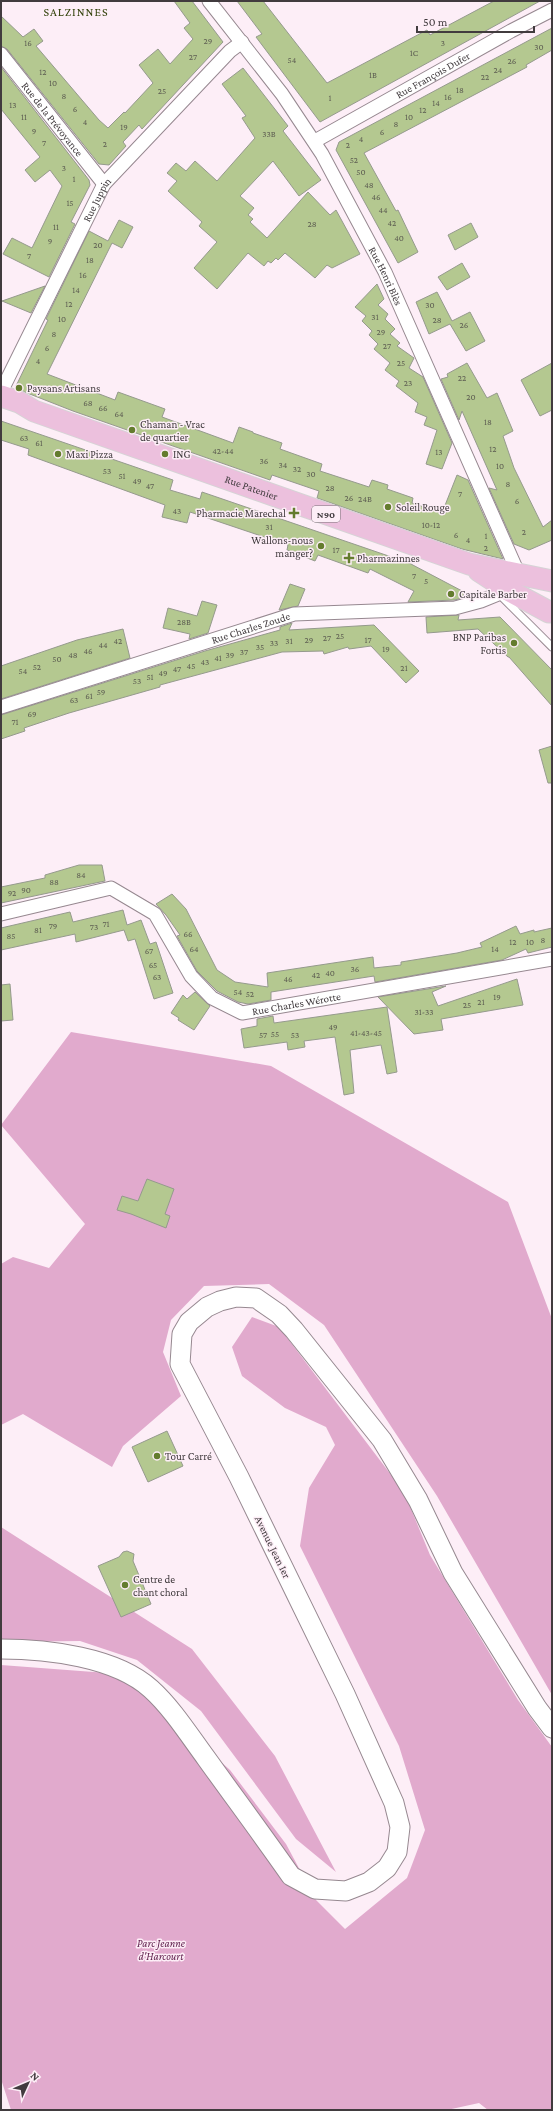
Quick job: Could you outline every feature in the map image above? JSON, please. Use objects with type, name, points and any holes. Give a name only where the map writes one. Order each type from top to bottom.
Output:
[{"type":"main road","name":"Rue Patenier","points":[[1,396],[19,402],[34,411],[469,564],[551,608]]},
{"type":"main road","name":"Rue Patenier","points":[[1,404],[16,409],[34,411]]},
{"type":"main road","name":"Rue Patenier","points":[[508,586],[552,581]]},
{"type":"main road","name":"Avenue Jean Ier","points":[[1,1649],[66,1653],[88,1658],[120,1670],[151,1688],[184,1727],[291,1876],[315,1889],[346,1891],[369,1882],[387,1868],[397,1852],[400,1827],[394,1803],[345,1694],[239,1478],[180,1364],[182,1334],[189,1322],[207,1307],[220,1301],[236,1297],[256,1298],[279,1314],[294,1330],[382,1440],[418,1500],[453,1573],[537,1708],[552,1728]]},
{"type":"street","name":"Rue Henri Blès","points":[[209,1],[242,42],[315,141],[385,272],[508,586]]},
{"type":"street","name":"Rue François Dufer","points":[[315,141],[511,31],[552,10]]},
{"type":"street","name":"Rue Juppin","points":[[1,392],[104,184],[230,51],[242,42]]},
{"type":"street","name":"Rue de la Prévoyance","points":[[1,54],[104,184]]},
{"type":"street","name":"Rue Charles Zoude","points":[[1,707],[294,614],[455,608],[508,586]]},
{"type":"street","name":"Rue Charles Wérotte","points":[[1,914],[111,888],[155,914],[191,976],[212,998],[242,1013],[552,959]]},
{"type":"lane","points":[[508,586],[552,647]]},
{"type":"green space","points":[[71,1032],[271,1066],[508,1202],[552,1319],[552,1695],[437,1496],[324,1325],[269,1284],[204,1286],[171,1320],[163,1352],[181,1396],[123,1446],[112,1467],[23,1414],[1,1425],[1,1264],[13,1257],[49,1268],[85,1224],[1,1125]]},
{"type":"green space","name":"Parc Jeanne d'Harcourt","points":[[252,1317],[279,1327],[404,1492],[430,1555],[518,1700],[552,1747],[552,2110],[488,2110],[479,2103],[447,2110],[11,2110],[1,2079],[1,1665],[107,1673],[142,1691],[230,1770],[286,1844],[316,1900],[345,1929],[407,1878],[425,1830],[399,1746],[300,1546],[309,1488],[335,1445],[326,1427],[285,1408],[242,1376],[232,1347]]},
{"type":"green space","points":[[1,1527],[192,1649],[275,1756],[336,1872],[296,1839],[201,1711],[137,1660],[80,1641],[1,1642]]},
{"type":"building","points":[[174,1],[192,1],[223,42],[142,129],[139,125],[123,142],[126,146],[109,165],[99,164],[7,49],[1,46],[1,16],[23,37],[34,29],[43,41],[36,46],[99,120],[108,128],[124,112],[125,113],[153,83],[139,65],[158,49],[170,64],[193,39],[184,28],[190,23]]},
{"type":"building","points":[[237,1],[263,1],[327,83],[427,30],[430,35],[494,1],[540,1],[320,122],[256,37],[262,34]]},
{"type":"building","points":[[552,28],[552,50],[526,65],[527,67],[364,153],[396,211],[398,210],[418,252],[398,263],[336,150],[339,142]]},
{"type":"building","points":[[1,67],[89,180],[90,185],[71,222],[75,224],[49,277],[3,254],[12,238],[32,248],[62,186],[50,170],[35,182],[25,170],[40,157],[1,109]]},
{"type":"building","points":[[243,68],[288,126],[283,131],[321,180],[299,196],[273,161],[240,196],[254,208],[248,215],[253,219],[250,222],[267,238],[308,192],[330,215],[336,210],[360,254],[332,268],[327,265],[315,278],[285,253],[278,260],[276,258],[271,263],[268,261],[264,266],[248,253],[217,289],[194,268],[217,242],[199,226],[202,222],[168,191],[177,181],[167,173],[176,163],[186,171],[195,161],[217,181],[255,138],[242,118],[246,116],[222,84]]},
{"type":"building","points":[[119,220],[133,227],[122,248],[112,243],[47,374],[115,400],[118,392],[165,409],[162,417],[233,443],[239,427],[282,443],[280,449],[322,464],[320,471],[369,487],[372,480],[388,485],[387,489],[413,498],[412,503],[442,513],[457,475],[468,480],[503,559],[462,549],[317,498],[319,491],[272,475],[270,480],[73,411],[17,389],[16,386],[48,320],[46,319],[89,231],[108,241]]},
{"type":"building","points":[[471,223],[478,237],[455,250],[448,235]]},
{"type":"building","points":[[462,263],[470,277],[447,290],[438,277]]},
{"type":"building","points":[[377,284],[384,299],[378,305],[388,314],[385,319],[395,329],[390,334],[400,343],[397,346],[414,358],[409,368],[423,377],[452,443],[442,469],[426,464],[437,430],[424,425],[427,417],[415,412],[418,403],[396,386],[399,381],[385,370],[390,363],[374,349],[378,344],[369,335],[372,331],[362,321],[366,316],[355,307]]},
{"type":"building","points":[[45,286],[31,313],[2,301]]},
{"type":"building","points":[[437,292],[452,321],[470,312],[485,341],[466,351],[450,324],[429,334],[416,302]]},
{"type":"building","points":[[467,363],[487,398],[497,393],[513,431],[503,436],[514,468],[543,527],[552,520],[552,540],[529,550],[514,544],[489,488],[497,490],[462,411],[459,420],[441,379],[448,377],[447,374]]},
{"type":"building","points":[[552,363],[552,410],[540,416],[521,380]]},
{"type":"building","points":[[1,421],[173,480],[170,490],[200,499],[202,492],[409,563],[464,592],[463,598],[454,600],[408,602],[414,591],[370,569],[368,573],[318,555],[315,561],[287,550],[288,545],[190,512],[187,523],[162,517],[165,505],[28,455],[29,449],[1,440]]},
{"type":"building","points":[[290,584],[305,589],[298,606],[279,610]]},
{"type":"building","points":[[202,601],[217,605],[208,633],[189,639],[190,634],[163,628],[168,608],[197,616]]},
{"type":"building","points":[[459,615],[458,620],[500,617],[552,670],[552,706],[509,657],[478,629],[427,633],[426,617]]},
{"type":"building","points":[[292,623],[289,630],[374,625],[419,671],[406,683],[371,646],[349,649],[348,647],[324,654],[323,651],[282,652],[160,685],[160,687],[69,713],[24,728],[25,731],[1,739],[1,715],[205,651],[280,630],[280,627]]},
{"type":"building","points":[[123,629],[130,658],[1,699],[1,666],[77,640]]},
{"type":"building","points":[[552,746],[552,783],[548,783],[539,750]]},
{"type":"building","points":[[79,865],[102,865],[105,881],[1,903],[1,887],[45,878],[45,875]]},
{"type":"building","points":[[172,894],[186,909],[217,970],[235,982],[268,987],[267,973],[373,957],[374,968],[401,965],[401,962],[457,953],[482,947],[480,943],[516,926],[520,934],[534,930],[534,932],[552,928],[552,947],[528,953],[526,949],[502,960],[375,982],[374,976],[271,992],[271,1000],[248,1004],[238,1002],[217,991],[197,971],[177,936],[180,935],[156,904]]},
{"type":"building","points":[[123,910],[127,925],[141,920],[150,944],[156,942],[173,993],[154,999],[135,939],[128,941],[124,930],[76,942],[75,934],[1,950],[1,928],[70,912],[73,922]]},
{"type":"building","points":[[517,979],[523,1005],[441,1019],[443,1030],[414,1034],[378,997],[446,986],[432,992],[438,1006]]},
{"type":"building","points":[[10,984],[13,1020],[1,1021],[1,985]]},
{"type":"building","points":[[195,992],[210,1006],[194,1030],[178,1020],[179,1018],[171,1013],[183,995],[187,999]]},
{"type":"building","points":[[387,1007],[397,1072],[387,1074],[381,1045],[350,1050],[354,1093],[344,1095],[335,1037],[304,1041],[305,1047],[288,1050],[287,1042],[244,1048],[241,1029],[257,1026],[257,1019],[273,1016],[274,1023]]},
{"type":"building","points":[[147,1179],[174,1189],[165,1214],[170,1216],[166,1228],[117,1210],[122,1196],[138,1201]]},
{"type":"building","name":"Tour Carré","points":[[167,1431],[183,1466],[148,1482],[132,1447]]},
{"type":"building","name":"Centre de chant choral","points":[[127,1551],[134,1554],[133,1561],[151,1604],[121,1617],[98,1566],[119,1557],[123,1552]]},
{"type":"place","name":"Paysans Artisans","points":[[19,388]]},
{"type":"place","name":"Chaman - Vrac de quartier","points":[[132,430]]},
{"type":"place","name":"Maxi Pizza","points":[[58,454]]},
{"type":"place","name":"ING","points":[[165,454]]},
{"type":"place","name":"Soleil Rouge","points":[[388,507]]},
{"type":"place","name":"Pharmacie Marechal","points":[[294,513]]},
{"type":"place","name":"Wallons-nous manger?","points":[[321,546]]},
{"type":"place","name":"Pharmazinnes","points":[[349,558]]},
{"type":"place","name":"Capitale Barber","points":[[451,594]]},
{"type":"place","name":"BNP Paribas Fortis","points":[[514,643]]},
{"type":"place","name":"Tour Carré","points":[[157,1456]]},
{"type":"place","name":"Centre de chant choral","points":[[125,1585]]},
{"type":"district","name":"SALZINNES","points":[[76,12]]}]
